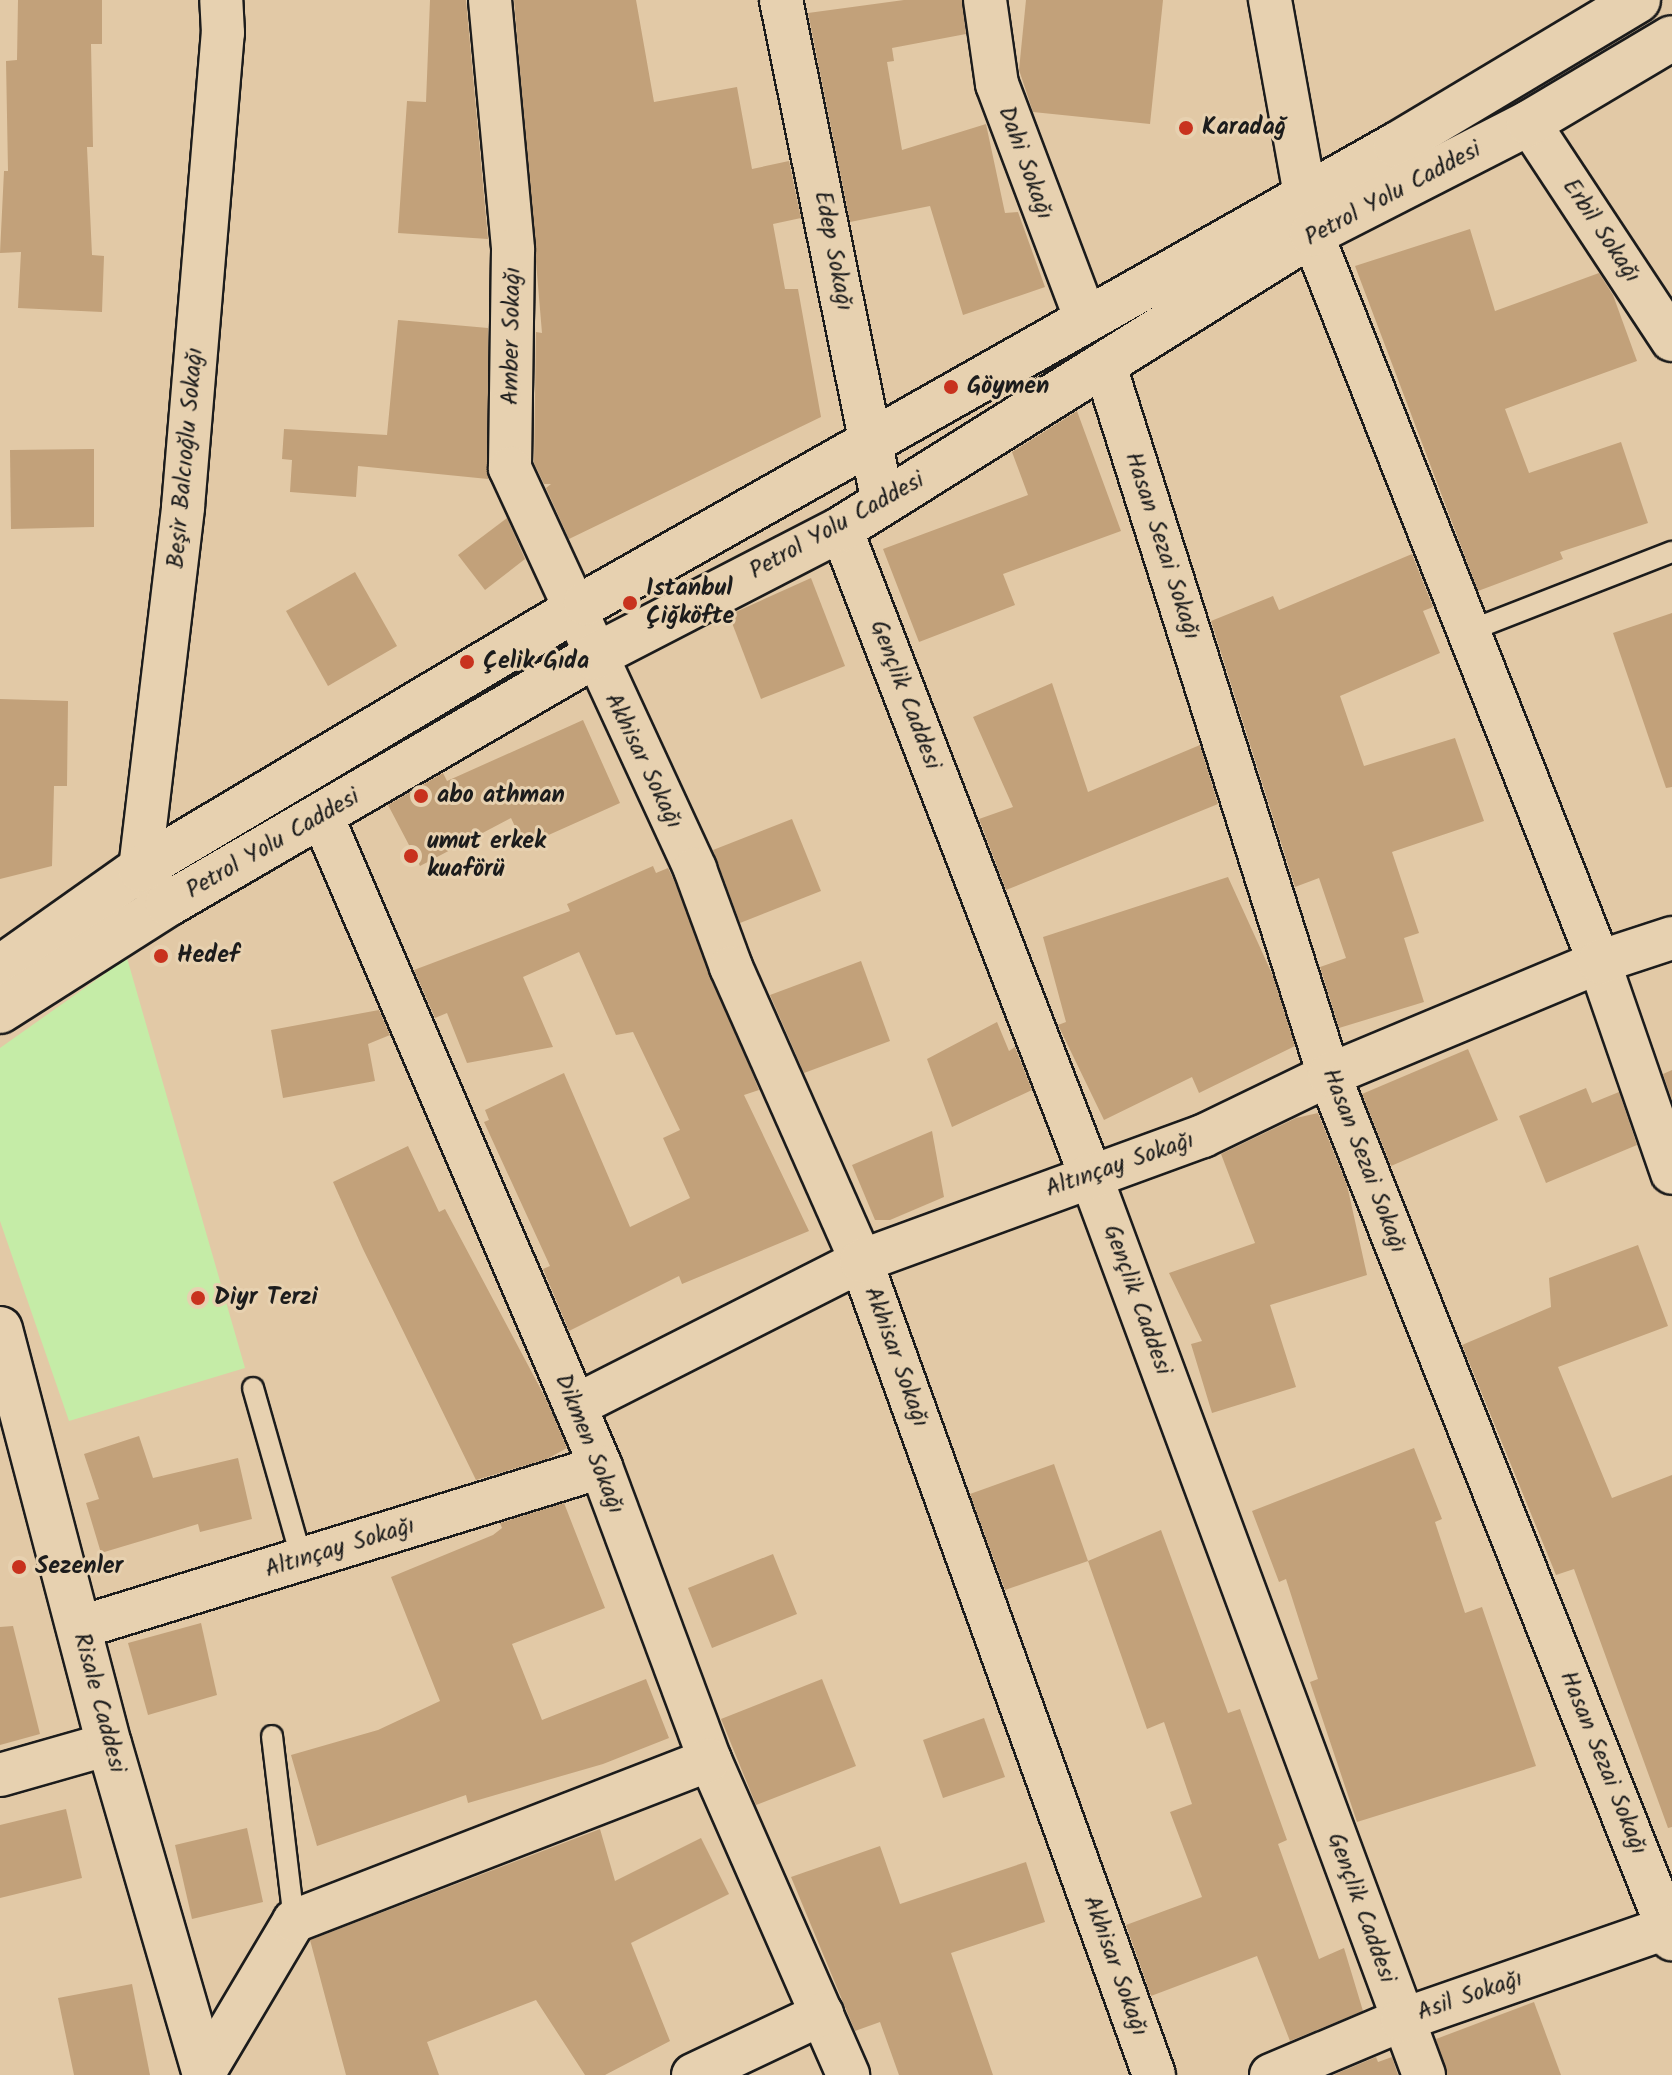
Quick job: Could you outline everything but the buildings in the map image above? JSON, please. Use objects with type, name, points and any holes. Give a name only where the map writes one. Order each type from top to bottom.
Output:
[{"type":"main road","name":"Petrol Yolu Caddesi","points":[[0,1011],[168,904],[593,657],[841,529],[1105,366],[1309,215],[1638,0]]},
{"type":"main road","name":"Petrol Yolu Caddesi","points":[[0,968],[140,869],[573,612],[1086,320],[1309,215],[1529,123],[1672,38]]},
{"type":"main road","name":"Risale Caddesi","points":[[0,1329],[109,1744],[205,2073]]},
{"type":"street","name":"Beşir Balcıoğlu Sokağı","points":[[140,869],[183,507],[223,33],[221,0]]},
{"type":"street","name":"Amber Sokağı","points":[[490,0],[513,250],[510,468],[593,657]]},
{"type":"street","name":"Edep Sokağı","points":[[781,0],[883,503]]},
{"type":"street","name":"Dahi Sokağı","points":[[985,0],[997,84],[1086,320]]},
{"type":"street","points":[[1270,0],[1309,215],[1599,962],[1672,1173]]},
{"type":"street","name":"Erbil Sokağı","points":[[1529,123],[1672,340]]},
{"type":"street","name":"Hasan Sezai Sokağı","points":[[1105,366],[1329,1075],[1671,1931]]},
{"type":"street","name":"Gençlik Caddesi","points":[[841,529],[1090,1174],[1424,2075]]},
{"type":"street","name":"Akhisar Sokağı","points":[[593,657],[695,869],[737,981],[861,1261],[1154,2075]]},
{"type":"street","name":"Dikmen Sokağı","points":[[322,816],[601,1467],[710,1760],[848,2075]]},
{"type":"street","points":[[140,869],[168,904]]},
{"type":"street","name":"Altınçay Sokağı","points":[[575,1406],[861,1261],[1090,1174],[1203,1136],[1329,1075],[1599,962],[1672,938]]},
{"type":"street","name":"Altınçay Sokağı","points":[[78,1628],[601,1467]]},
{"type":"street","points":[[0,1775],[109,1744]]},
{"type":"street","points":[[205,2073],[294,1921],[710,1760]]},
{"type":"street","name":"Asil Sokağı","points":[[1271,2075],[1402,2020],[1671,1931]]},
{"type":"street","points":[[693,2075],[822,2014]]},
{"type":"lane","points":[[1469,631],[1672,552]]},
{"type":"lane","points":[[253,1388],[302,1560]]},
{"type":"lane","points":[[272,1736],[294,1921]]},
{"type":"green space","points":[[127,958],[245,1368],[69,1421],[0,1221],[0,1048]]},
{"type":"place","name":"Karadağ","points":[[1186,128]]},
{"type":"place","name":"Göymen","points":[[951,387]]},
{"type":"place","name":"Istanbul Çiğköfte","points":[[630,603]]},
{"type":"place","name":"Çelik Gıda","points":[[467,662]]},
{"type":"place","name":"abo athman","points":[[421,796]]},
{"type":"place","name":"umut erkek kuaförü","points":[[411,856]]},
{"type":"place","name":"Hedef","points":[[161,956]]},
{"type":"place","name":"Diyr Terzi","points":[[198,1298]]},
{"type":"place","name":"Sezenler","points":[[19,1567]]}]
